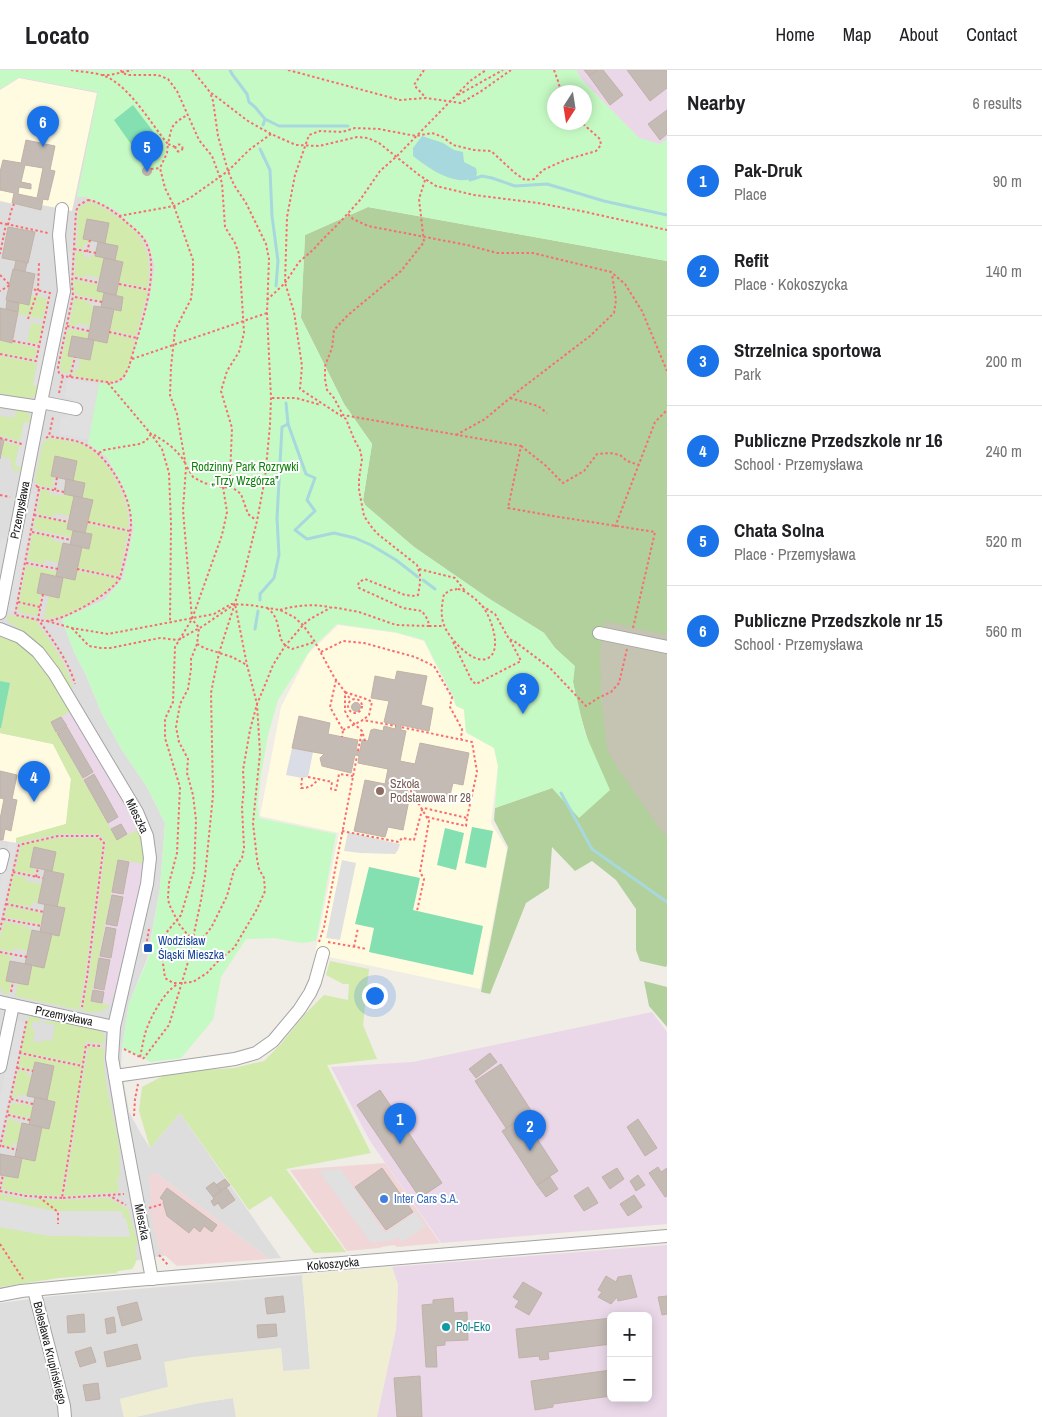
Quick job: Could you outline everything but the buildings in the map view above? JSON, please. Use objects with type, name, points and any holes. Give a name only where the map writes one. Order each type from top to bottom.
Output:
[{"type":"street","name":"Przemysława","points":[[0,613],[36,443],[40,405],[64,291],[59,235],[62,209]]},
{"type":"street","points":[[0,401],[76,409]]},
{"type":"street","name":"Mieszka","points":[[0,629],[20,637],[38,652],[54,673],[137,812],[147,836],[150,858],[147,884],[114,1027],[112,1058],[152,1279]]},
{"type":"street","points":[[605,634],[667,647]]},
{"type":"street","points":[[115,1076],[235,1059],[256,1053],[273,1041],[310,993],[315,982],[322,946]]},
{"type":"street","name":"Przemysława","points":[[8,1001],[114,1027]]},
{"type":"street","points":[[0,1067],[8,1001]]},
{"type":"street","name":"Kokoszycka","points":[[0,1294],[30,1287],[152,1279],[667,1236]]},
{"type":"street","name":"Bolesława Krupińskiego","points":[[30,1287],[64,1406],[65,1417]]},
{"type":"path","points":[[71,70],[108,78],[128,93],[168,144],[176,146]]},
{"type":"path","points":[[101,75],[132,70]]},
{"type":"path","points":[[192,70],[210,92],[248,121],[296,145],[319,146],[358,137],[368,138],[379,143],[397,156],[425,180],[445,189],[498,199],[572,209],[667,230]]},
{"type":"path","points":[[288,70],[400,100],[426,98],[461,103],[511,70]]},
{"type":"path","points":[[424,70],[414,85],[426,98]]},
{"type":"path","points":[[267,300],[285,283],[299,262],[348,214],[380,171],[470,81],[486,70]]},
{"type":"path","points":[[456,96],[503,70]]},
{"type":"path","points":[[554,70],[559,85]]},
{"type":"path","points":[[122,71],[129,75],[158,75],[168,79],[177,92],[199,140],[212,156],[222,183],[225,226],[236,243],[239,254],[244,333],[240,352],[228,371],[221,390],[232,428],[230,477],[223,487],[227,512],[222,535],[192,619],[175,647],[173,702],[165,719],[165,738],[180,787],[177,852],[169,883],[168,897],[169,904],[177,920],[187,934],[194,938],[202,938],[212,926],[227,896],[234,870],[242,858],[244,848],[243,770],[257,704],[273,665],[285,646],[304,625],[330,607]]},
{"type":"path","points":[[142,1058],[168,1025],[194,938],[206,876],[214,795],[211,693],[219,653],[243,578],[257,521],[265,478],[270,425],[271,398],[267,313],[269,259],[266,244],[246,203],[234,185],[228,170],[218,136],[210,92]]},
{"type":"path","points":[[187,114],[174,123],[168,144],[168,153],[160,168],[165,188],[174,206],[192,260],[194,282],[191,299],[175,330],[170,394],[177,414],[186,467],[183,510],[192,619],[199,628],[197,644],[192,653],[188,689],[180,704],[176,727],[179,742],[188,759],[187,773],[193,795],[196,820],[194,871],[184,909],[163,939],[162,956],[165,978],[169,981],[180,983],[193,982],[207,974],[216,963],[234,948],[258,910],[264,891],[264,878],[257,859],[253,823],[260,753],[257,704],[246,665],[235,604]]},
{"type":"path","points":[[589,130],[600,139],[601,145],[596,151],[565,160],[543,170],[534,179],[525,180],[491,151],[474,150],[453,145],[432,133],[416,136],[379,129],[355,128],[342,132],[320,131],[309,135],[295,175],[288,217],[285,283],[294,312],[302,366],[300,389],[323,405],[343,415],[521,446],[545,465],[563,483],[584,471],[597,454],[620,454],[627,460],[639,465]]},
{"type":"path","points":[[119,216],[174,206],[190,198],[228,170],[249,150],[271,134]]},
{"type":"path","points":[[151,169],[160,168]]},
{"type":"path","points":[[425,180],[418,199],[424,242],[400,271],[348,315],[334,330],[332,348],[325,366],[325,379],[327,390],[346,419],[360,450],[362,459],[359,490],[364,516],[387,542],[417,565],[420,574],[418,595],[416,596],[405,595],[365,579],[359,582],[359,588],[403,608],[422,612],[428,620],[429,626]]},
{"type":"path","points":[[88,200],[94,201],[119,216],[132,226],[146,242],[152,265],[150,290],[129,367],[123,378],[114,383],[63,376],[59,373],[58,367],[73,296],[76,211],[79,205],[88,200]]},
{"type":"path","points":[[0,254],[14,204]]},
{"type":"path","points":[[348,214],[353,219],[368,226],[467,245],[497,253],[533,253],[611,272],[625,284],[642,311],[667,371]]},
{"type":"path","points":[[0,223],[59,235]]},
{"type":"path","points":[[88,252],[90,240]]},
{"type":"path","points":[[74,249],[96,253]]},
{"type":"path","points":[[28,319],[38,290],[39,262]]},
{"type":"path","points":[[456,435],[485,419],[590,336],[614,313],[616,300],[611,272]]},
{"type":"path","points":[[0,275],[10,285],[0,291]]},
{"type":"path","points":[[76,278],[99,283]]},
{"type":"path","points":[[119,284],[150,290]]},
{"type":"path","points":[[0,354],[36,361],[50,293],[32,289]]},
{"type":"path","points":[[77,297],[102,302]]},
{"type":"path","points":[[131,360],[267,313]]},
{"type":"path","points":[[70,327],[89,331]]},
{"type":"path","points":[[109,332],[137,338]]},
{"type":"path","points":[[13,341],[39,346]]},
{"type":"path","points":[[70,377],[75,357]]},
{"type":"path","points":[[49,436],[63,376]]},
{"type":"path","points":[[107,382],[151,434],[162,450],[169,473],[171,524],[170,623]]},
{"type":"path","points":[[271,398],[296,398],[323,405]]},
{"type":"path","points":[[510,398],[538,406],[546,413]]},
{"type":"path","points":[[615,527],[655,422],[667,410]]},
{"type":"path","points":[[151,434],[160,438],[182,457],[193,477],[204,483],[233,488],[241,494],[248,514],[257,521]]},
{"type":"path","points":[[98,454],[104,450],[139,444],[146,441],[151,434]]},
{"type":"path","points":[[0,438],[36,443],[49,436],[86,445],[98,454],[112,470],[125,496],[130,512],[130,531],[120,578],[113,588],[70,614],[46,621]]},
{"type":"path","points":[[509,639],[550,668],[586,706],[611,692],[619,683],[655,532],[615,527],[508,508],[521,446]]},
{"type":"path","points":[[55,490],[58,478]]},
{"type":"path","points":[[33,481],[39,489],[15,615],[108,634],[214,614],[231,604],[266,606],[280,610],[304,625],[336,680],[351,701]]},
{"type":"path","points":[[38,487],[64,492]]},
{"type":"path","points":[[34,515],[68,522]]},
{"type":"path","points":[[88,522],[130,531]]},
{"type":"path","points":[[31,531],[71,540]]},
{"type":"path","points":[[25,563],[58,570]]},
{"type":"path","points":[[78,569],[120,578]]},
{"type":"path","points":[[418,569],[455,578],[465,591],[482,606],[495,614],[521,661],[476,684],[472,681],[444,626],[442,608],[444,594],[451,590],[465,591]]},
{"type":"path","points":[[43,594],[38,619],[63,656],[77,690]]},
{"type":"path","points":[[18,602],[40,607]]},
{"type":"path","points":[[72,628],[89,646],[101,648],[160,638],[178,640],[235,604]]},
{"type":"path","points":[[280,610],[306,605],[330,607],[359,612],[396,625],[444,626]]},
{"type":"path","points":[[266,606],[275,616],[281,639],[285,646],[292,649],[315,642]]},
{"type":"path","points":[[452,639],[472,657],[485,660],[490,657],[495,646],[495,636],[492,625],[482,606]]},
{"type":"path","points":[[321,652],[343,641],[364,643],[415,657],[434,666],[452,697],[450,707],[462,730],[461,739]]},
{"type":"path","points":[[197,644],[232,657],[246,665]]},
{"type":"path","points":[[336,680],[330,707],[344,730]]},
{"type":"path","points":[[342,737],[344,730],[369,715],[372,702],[345,692]]},
{"type":"path","points":[[345,692],[345,712],[349,719],[362,730],[365,741]]},
{"type":"path","points":[[345,712],[355,714],[359,712],[365,698]]},
{"type":"path","points":[[351,712],[348,706],[354,699],[359,700],[363,706]]},
{"type":"path","points":[[363,720],[396,726]]},
{"type":"path","points":[[401,727],[472,742],[477,772],[466,826],[426,817]]},
{"type":"path","points":[[358,751],[362,730]]},
{"type":"path","points":[[357,756],[322,946],[367,949]]},
{"type":"path","points":[[308,777],[332,782],[331,789],[336,790],[339,774],[353,776]]},
{"type":"path","points":[[302,778],[301,788],[313,786],[318,779]]},
{"type":"path","points":[[408,786],[429,821],[420,872],[424,879],[417,911]]},
{"type":"path","points":[[422,810],[424,808],[468,818]]},
{"type":"path","points":[[342,831],[399,842],[402,838],[414,840],[422,810]]},
{"type":"path","points":[[0,930],[19,845],[58,836],[98,836],[104,843],[82,1006]]},
{"type":"path","points":[[36,877],[38,868]]},
{"type":"path","points":[[13,872],[44,878]]},
{"type":"path","points":[[6,904],[44,912]]},
{"type":"path","points":[[2,918],[41,926]]},
{"type":"path","points":[[144,951],[150,925]]},
{"type":"path","points":[[354,947],[358,928]]},
{"type":"path","points":[[0,952],[27,957]]},
{"type":"path","points":[[8,1001],[14,982]]},
{"type":"path","points":[[142,1058],[146,1031],[163,997],[168,990],[180,983]]},
{"type":"path","points":[[62,1198],[86,1044],[104,1046]]},
{"type":"path","points":[[122,1048],[147,1060]]},
{"type":"path","points":[[17,1150],[0,1147],[20,1053],[83,1066]]},
{"type":"path","points":[[17,1068],[33,1071]]},
{"type":"path","points":[[10,1099],[33,1104]]},
{"type":"path","points":[[7,1115],[30,1120]]},
{"type":"path","points":[[3,1175],[0,1190],[26,1196],[62,1198],[119,1195]]},
{"type":"path","points":[[108,1195],[129,1207]]},
{"type":"path","points":[[39,1197],[58,1212],[58,1224]]},
{"type":"path","points":[[147,1208],[164,1204]]},
{"type":"path","points":[[0,1244],[30,1287]]},
{"type":"shaded area","points":[[576,70],[667,70],[667,139],[660,145],[639,138],[592,90],[592,85],[587,85]]},
{"type":"shaded area","points":[[19,77],[99,92],[77,197],[87,197],[117,211],[148,241],[155,266],[150,298],[130,365],[124,380],[116,384],[88,443],[107,457],[124,488],[134,528],[123,579],[104,600],[62,619],[74,652],[102,714],[122,750],[147,787],[165,823],[160,888],[147,959],[129,1003],[122,1048],[121,1066],[129,1112],[150,1148],[180,1113],[281,1258],[269,1259],[156,1173],[168,1255],[134,1261],[0,1239],[0,89]]},
{"type":"shaded area","points":[[19,78],[97,93],[72,211],[42,205],[41,210],[0,201],[0,90]]},
{"type":"shaded area","points":[[65,251],[72,252],[71,297],[54,373],[49,371]]},
{"type":"shaded area","points":[[44,329],[51,331],[40,387],[33,385]]},
{"type":"shaded area","points":[[68,379],[98,384],[89,439],[59,434],[61,417],[68,417],[63,412],[73,399],[65,397]]},
{"type":"shaded area","points":[[24,422],[31,423],[22,467],[15,466],[19,447],[22,447],[19,445]]},
{"type":"shaded area","points":[[29,493],[36,494],[14,611],[7,610]]},
{"type":"shaded area","points":[[1,539],[8,540],[0,580],[0,544]]},
{"type":"shaded area","points":[[604,617],[667,630],[667,838],[661,834],[606,752],[597,649]]},
{"type":"shaded area","name":"Szkoła Podstawowa nr 28","points":[[338,625],[396,633],[424,641],[456,706],[464,710],[466,733],[494,748],[498,766],[491,823],[507,849],[480,989],[315,954],[339,833],[260,816],[281,707],[308,654]]},
{"type":"shaded area","points":[[71,711],[132,813],[139,829],[117,840],[50,722]]},
{"type":"shaded area","points":[[0,733],[53,744],[71,779],[66,824],[17,838],[16,843],[0,840]]},
{"type":"shaded area","points":[[292,748],[313,752],[308,777],[302,778],[286,775]]},
{"type":"shaded area","points":[[348,832],[400,844],[395,854],[344,851]]},
{"type":"shaded area","points":[[9,842],[17,843],[0,923],[0,885]]},
{"type":"shaded area","points":[[118,859],[144,864],[142,883],[116,996],[112,995],[110,1005],[90,1001]]},
{"type":"shaded area","points":[[342,860],[356,863],[340,940],[326,938]]},
{"type":"shaded area","points":[[652,1012],[667,1032],[667,1224],[441,1243],[370,1141],[331,1067],[413,1062]]},
{"type":"shaded area","points":[[16,1020],[26,1022],[0,1133],[0,1098]]},
{"type":"shaded area","points":[[385,1163],[440,1243],[397,1247],[394,1245],[347,1251],[290,1170]]},
{"type":"shaded area","points":[[341,1169],[385,1233],[416,1212],[426,1226],[402,1242],[398,1237],[393,1240],[371,1243],[319,1171]]},
{"type":"shaded area","points":[[156,1173],[269,1259],[177,1266],[159,1250],[152,1220],[149,1174]]},
{"type":"shaded area","points":[[0,1200],[54,1211],[122,1211],[123,1218],[126,1218],[130,1237],[49,1236],[0,1227]]},
{"type":"shaded area","points":[[667,1245],[667,1417],[377,1417],[396,1329],[398,1285],[392,1267]]},
{"type":"shaded area","points":[[302,1275],[310,1369],[283,1372],[281,1348],[168,1387],[120,1399],[124,1417],[0,1417],[0,1303],[54,1296]]},
{"type":"shaded area","points":[[233,1398],[236,1417],[135,1417],[199,1403]]},
{"type":"green space","name":"Rodzinny Park Rozrywki „Trzy Wzgórza”","points":[[0,70],[576,70],[587,85],[547,85],[547,130],[592,130],[592,90],[639,138],[660,144],[667,139],[667,261],[368,207],[305,235],[301,318],[344,404],[372,444],[363,500],[365,505],[414,547],[488,598],[544,633],[555,648],[575,666],[573,682],[585,733],[610,790],[579,818],[552,788],[495,808],[498,766],[494,748],[466,732],[464,709],[456,706],[454,698],[424,640],[395,632],[337,624],[311,649],[278,700],[268,735],[258,804],[259,818],[336,834],[316,941],[302,943],[274,938],[246,939],[221,977],[213,1020],[181,1058],[151,1062],[122,1048],[129,1003],[148,959],[160,888],[165,823],[147,787],[122,750],[102,714],[74,652],[62,619],[104,600],[123,579],[134,528],[124,488],[107,457],[88,443],[99,383],[116,384],[124,380],[130,365],[150,298],[155,266],[148,241],[117,211],[87,197],[77,197],[98,92],[19,77],[0,89]]},
{"type":"green space","points":[[133,105],[162,143],[140,157],[114,120]]},
{"type":"green space","points":[[88,202],[98,205],[113,214],[133,229],[139,237],[144,245],[149,263],[148,288],[119,282],[123,262],[115,260],[118,246],[105,243],[109,223],[87,219],[83,239],[88,240],[87,244],[84,244],[83,249],[77,248],[78,211],[80,207]]},
{"type":"green space","points":[[368,207],[667,261],[667,635],[606,621],[600,651],[601,693],[607,750],[664,835],[667,836],[666,967],[640,961],[636,950],[636,909],[616,880],[592,861],[575,871],[552,847],[549,888],[526,903],[490,994],[481,992],[508,847],[494,820],[495,808],[552,788],[589,744],[577,704],[573,682],[574,666],[555,648],[544,633],[488,598],[414,547],[365,505],[363,500],[372,444],[344,404],[301,318],[305,235]]},
{"type":"green space","points":[[76,251],[84,253],[84,257],[91,258],[92,255],[104,258],[100,278],[85,275],[84,278],[75,276]]},
{"type":"green space","points":[[74,280],[98,285],[97,291],[104,293],[102,300],[77,295],[74,290]]},
{"type":"green space","points":[[118,285],[148,291],[136,336],[110,330],[114,309],[121,311],[123,297],[116,295]]},
{"type":"green space","points":[[31,295],[35,296],[28,316],[18,314],[19,303],[29,305]]},
{"type":"green space","points":[[37,296],[47,300],[43,319],[30,317]]},
{"type":"green space","points":[[75,298],[88,301],[88,304],[94,306],[90,326],[77,323],[76,326],[69,325]]},
{"type":"green space","points":[[31,324],[42,325],[38,344],[27,341]]},
{"type":"green space","points":[[68,329],[89,333],[88,339],[72,336],[68,355],[73,357],[69,374],[61,371],[60,367]]},
{"type":"green space","points":[[109,333],[135,339],[130,361],[122,377],[119,380],[110,382],[75,376],[73,374],[75,369],[78,370],[80,358],[90,360],[94,340],[107,343]]},
{"type":"green space","points":[[0,340],[37,348],[34,359],[0,353]]},
{"type":"green space","points":[[0,356],[37,363],[33,385],[40,387],[36,395],[28,399],[0,394]]},
{"type":"green space","points":[[17,408],[27,412],[31,423],[24,422],[20,441],[0,436],[0,416],[14,418]]},
{"type":"green space","points":[[50,438],[85,446],[102,460],[110,470],[122,494],[126,506],[128,529],[88,521],[92,500],[82,498],[85,483],[73,481],[77,461],[55,456],[51,476],[54,477],[52,488],[38,485],[35,481],[43,442]]},
{"type":"green space","points":[[4,442],[22,446],[18,448],[15,465],[22,467],[18,471],[13,470],[11,459],[1,456]]},
{"type":"green space","points":[[41,489],[49,491],[49,494],[74,496],[70,516],[55,513],[54,517],[39,514],[37,512]]},
{"type":"green space","points":[[38,517],[68,523],[67,529],[73,531],[72,537],[36,530],[34,528],[35,519]]},
{"type":"green space","points":[[87,524],[128,532],[119,576],[78,568],[82,547],[89,549],[92,535],[85,533]]},
{"type":"green space","points":[[32,535],[54,538],[53,541],[63,543],[59,563],[45,560],[44,564],[28,559]]},
{"type":"green space","points":[[26,567],[57,572],[56,576],[41,573],[37,593],[41,594],[39,606],[19,602]]},
{"type":"green space","points":[[77,571],[118,579],[84,606],[52,618],[44,618],[49,595],[59,597],[63,578],[75,580]]},
{"type":"green space","points":[[19,604],[38,608],[37,616],[21,613],[18,608]]},
{"type":"green space","points":[[6,615],[35,620],[62,662],[70,679],[72,690],[59,670],[23,632],[8,621]]},
{"type":"green space","points":[[0,637],[18,643],[34,657],[48,674],[71,711],[51,723],[117,840],[139,829],[142,838],[144,864],[118,859],[90,1001],[110,1005],[100,1011],[82,1011],[89,977],[106,842],[99,834],[58,834],[16,843],[16,838],[66,824],[71,779],[53,744],[0,733],[10,683],[0,681]]},
{"type":"green space","points":[[0,681],[10,683],[1,728],[0,728]]},
{"type":"green space","points":[[472,827],[493,831],[486,868],[465,863]]},
{"type":"green space","points":[[445,828],[464,833],[456,870],[437,865]]},
{"type":"green space","points":[[58,838],[97,838],[103,843],[79,1010],[15,996],[18,983],[28,985],[32,965],[44,968],[64,874],[52,871],[56,852],[34,847],[30,866],[35,868],[33,874],[15,871],[21,846]]},
{"type":"green space","points":[[369,867],[420,878],[413,910],[483,926],[473,975],[369,952],[374,928],[355,924]]},
{"type":"green space","points":[[13,876],[27,878],[26,881],[42,884],[38,903],[32,902],[31,907],[8,902]]},
{"type":"green space","points":[[8,906],[43,914],[41,924],[6,917]]},
{"type":"green space","points":[[4,922],[27,926],[27,929],[32,930],[28,951],[13,948],[12,952],[0,949]]},
{"type":"green space","points":[[0,954],[11,956],[6,980],[11,982],[8,995],[3,993],[0,986]]},
{"type":"green space","points":[[330,961],[369,969],[363,1025],[377,1059],[327,1065],[371,1153],[286,1169],[346,1252],[314,1253],[271,1196],[249,1210],[180,1113],[150,1148],[139,1111],[142,1087],[163,1076],[187,1071],[234,1068],[264,1061],[324,995],[348,1000],[349,984],[343,984],[326,975]]},
{"type":"green space","points":[[644,981],[667,987],[667,1027],[649,1006]]},
{"type":"green space","points":[[29,1016],[37,1017],[40,1021],[40,1023],[33,1021],[31,1029],[35,1030],[33,1041],[42,1043],[43,1040],[52,1041],[55,1025],[44,1023],[44,1021],[87,1026],[102,1033],[105,1040],[103,1044],[85,1042],[82,1064],[21,1052]]},
{"type":"green space","points":[[88,1047],[104,1048],[105,1073],[119,1146],[120,1178],[117,1178],[119,1192],[64,1196]]},
{"type":"green space","points":[[21,1055],[81,1067],[82,1069],[61,1196],[26,1194],[2,1189],[5,1176],[18,1178],[22,1158],[35,1161],[42,1127],[49,1129],[55,1102],[47,1100],[54,1066],[35,1062],[33,1070],[20,1067]]},
{"type":"green space","points":[[19,1070],[27,1072],[27,1075],[32,1076],[27,1096],[18,1094],[17,1098],[13,1097]]},
{"type":"green space","points":[[13,1103],[33,1106],[30,1118],[9,1112]]},
{"type":"green space","points":[[11,1118],[13,1121],[22,1123],[18,1144],[13,1143],[12,1147],[3,1145],[8,1119]]},
{"type":"green space","points":[[0,1194],[26,1199],[108,1198],[128,1209],[138,1244],[135,1246],[136,1258],[134,1266],[132,1269],[118,1271],[117,1273],[59,1278],[0,1287],[0,1227],[49,1236],[130,1236],[122,1211],[54,1211],[0,1200]]},
{"type":"green space","points":[[392,1267],[398,1285],[396,1329],[377,1417],[236,1417],[233,1398],[199,1403],[135,1417],[124,1417],[120,1399],[168,1387],[164,1362],[192,1357],[281,1348],[283,1371],[310,1369],[302,1275]]},
{"type":"water","points":[[422,136],[463,152],[464,162],[476,168],[476,177],[468,180],[451,178],[434,171],[419,161],[413,156],[413,148]]},
{"type":"waterway","points":[[230,70],[247,94],[249,102],[265,119],[279,126],[348,126]]},
{"type":"waterway","points":[[263,125],[265,119]]},
{"type":"waterway","points":[[260,149],[270,170],[272,216],[278,261],[276,286]]},
{"type":"waterway","points":[[470,180],[482,176],[515,186],[547,184],[604,201],[667,215]]},
{"type":"waterway","points":[[286,403],[288,424],[306,474],[315,478],[307,500],[315,511],[295,530],[307,539],[334,533],[355,538],[396,560],[418,577]]},
{"type":"waterway","points":[[260,600],[260,594],[274,578],[279,555],[277,518],[282,427],[288,424]]},
{"type":"waterway","points":[[423,580],[435,589]]},
{"type":"waterway","points":[[255,629],[258,611]]},
{"type":"waterway","points":[[561,793],[592,849],[667,902]]},
{"type":"place","name":"Publiczne Przedszkole nr 15","points":[[43,147]]},
{"type":"place","name":"Chata Solna","points":[[147,172]]},
{"type":"place","name":"Strzelnica sportowa","points":[[523,714]]},
{"type":"place","name":"Szkoła Podstawowa nr 28","points":[[380,791]]},
{"type":"place","name":"Publiczne Przedszkole nr 16","points":[[34,802]]},
{"type":"place","name":"Wodzisław Śląski Mieszka","points":[[148,948]]},
{"type":"place","name":"Pak-Druk","points":[[400,1144]]},
{"type":"place","name":"Refit","points":[[530,1151]]},
{"type":"place","name":"Inter Cars S.A.","points":[[384,1199]]},
{"type":"place","name":"Pol-Eko","points":[[446,1327]]}]
